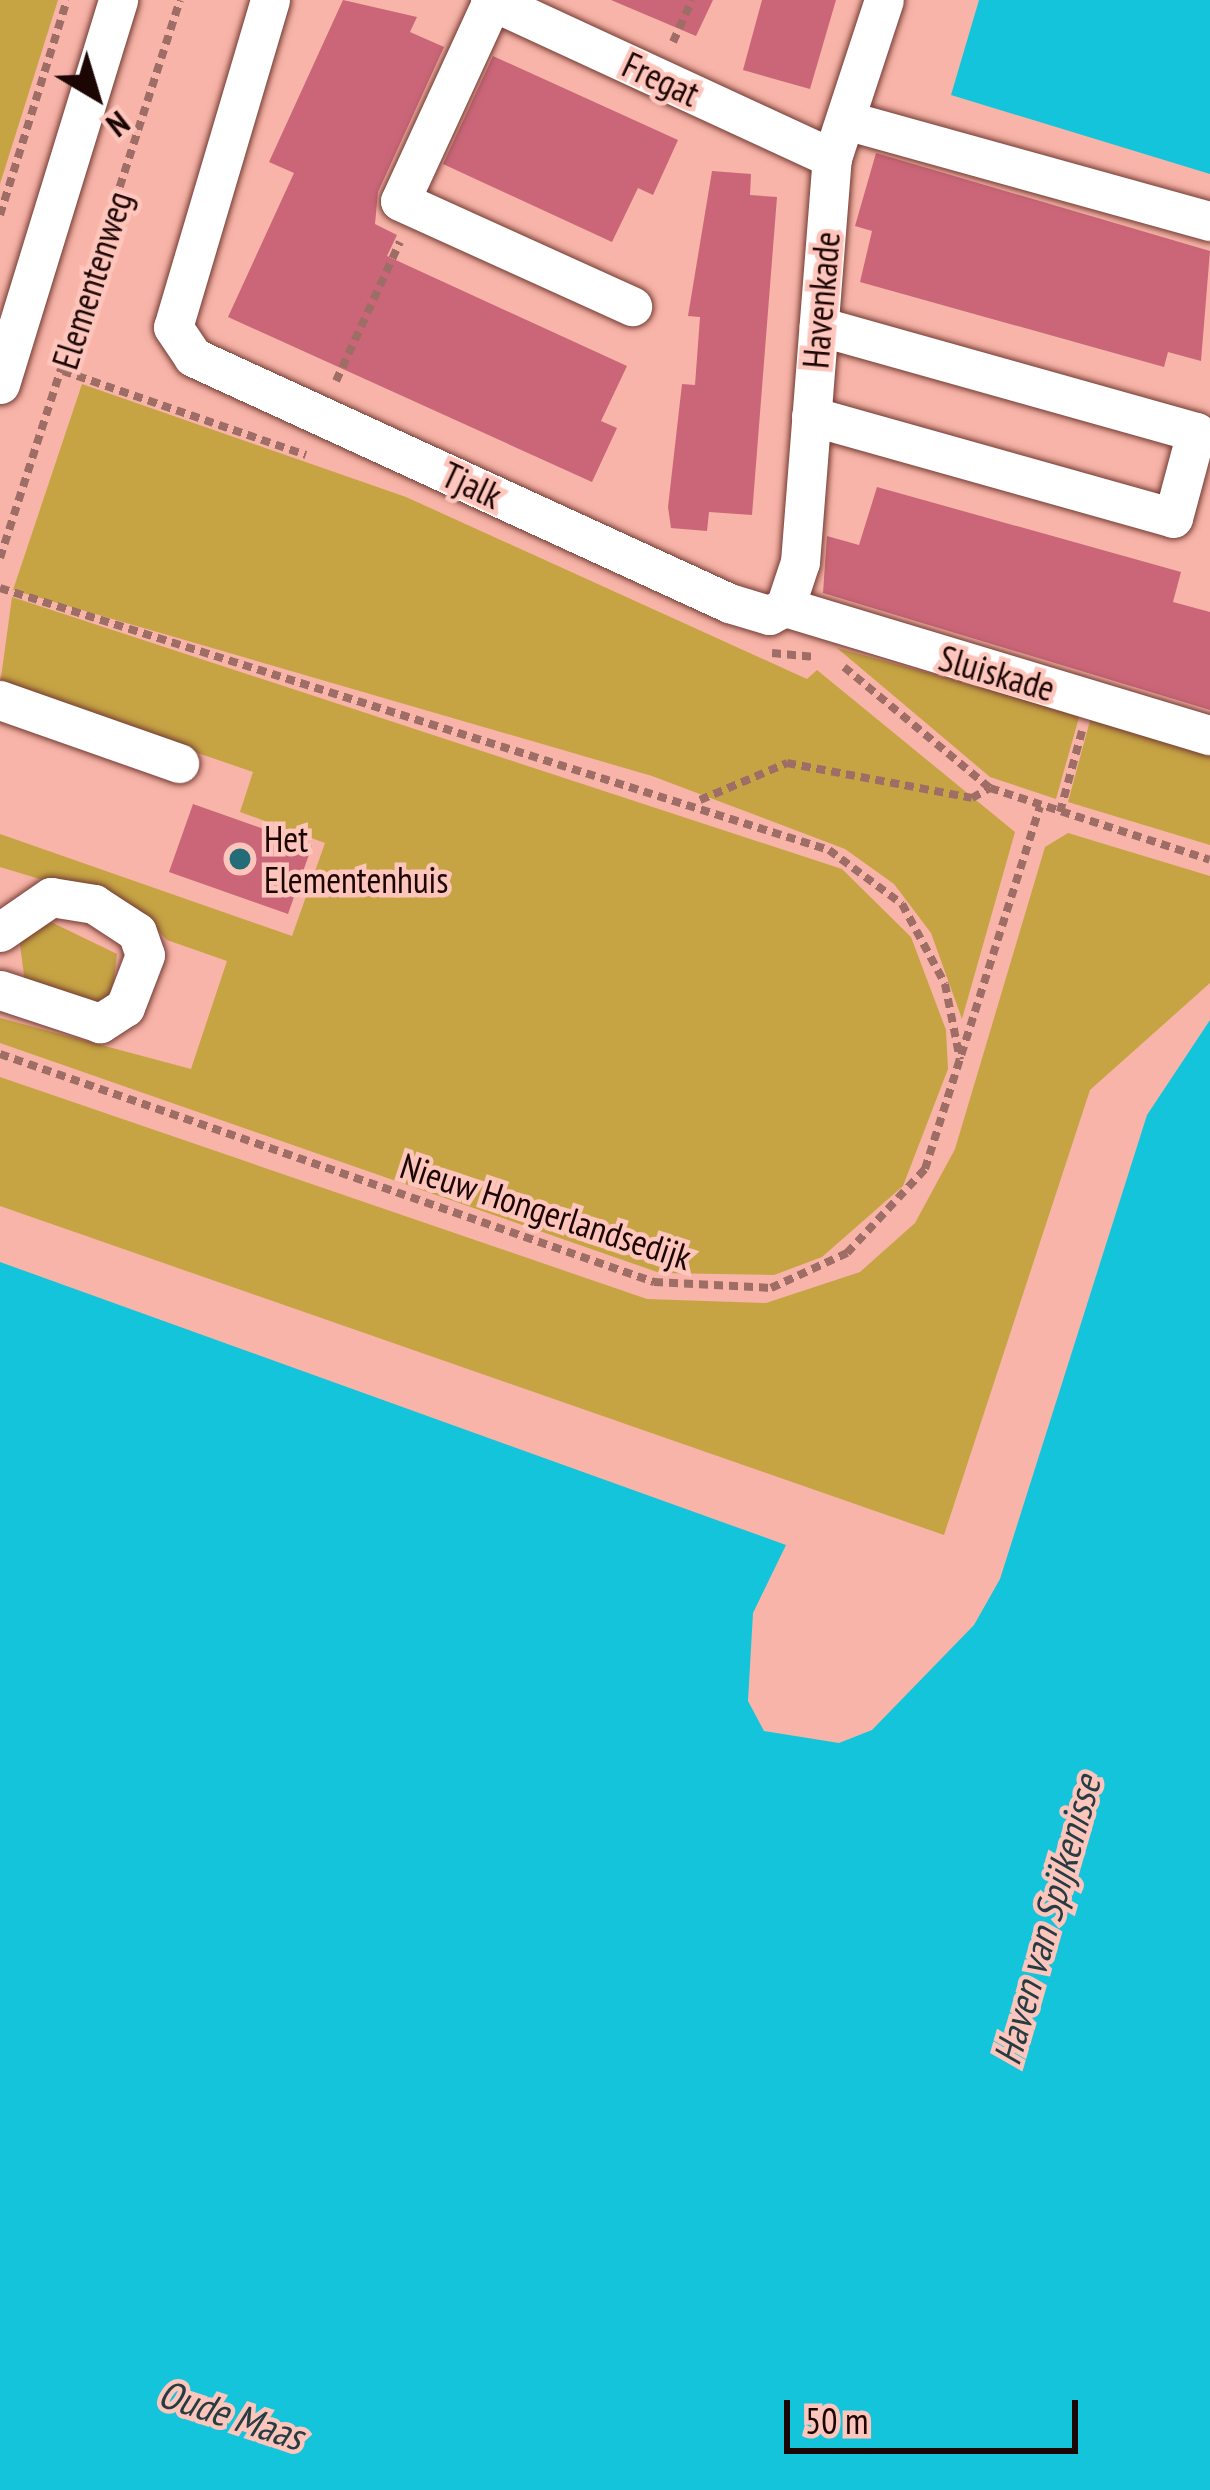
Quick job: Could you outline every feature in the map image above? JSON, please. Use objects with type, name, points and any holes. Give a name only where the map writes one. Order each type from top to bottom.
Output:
[{"type":"street","name":"Elementenweg","points":[[0,384],[11,316],[118,0]]},
{"type":"street","name":"Tjalk","points":[[270,0],[173,327],[193,356],[729,603],[769,615],[797,612]]},
{"type":"street","name":"Havenkade","points":[[797,612],[832,158],[849,121],[884,0]]},
{"type":"street","points":[[491,1],[400,201],[632,306]]},
{"type":"street","name":"Fregat","points":[[491,1],[832,158]]},
{"type":"street","points":[[849,121],[1210,221]]},
{"type":"street","points":[[811,416],[1173,518],[1196,432],[819,326]]},
{"type":"street","name":"Sluiskade","points":[[797,612],[1210,735]]},
{"type":"street","points":[[0,700],[178,763]]},
{"type":"street","points":[[0,932],[51,897],[109,914],[137,932],[146,955],[125,1007],[100,1023],[0,991]]},
{"type":"path","points":[[0,215],[68,0]]},
{"type":"path","name":"Elementenweg","points":[[0,558],[180,0]]},
{"type":"path","points":[[321,415],[415,208]]},
{"type":"path","points":[[0,588],[698,802],[829,850],[902,904],[945,984],[960,1062]]},
{"type":"path","points":[[797,612],[829,655],[990,788],[1210,860]]},
{"type":"path","points":[[1060,812],[1088,700]]},
{"type":"path","points":[[698,802],[788,763],[972,798],[990,788]]},
{"type":"path","name":"Nieuw Hongerlandsedijk","points":[[0,1054],[655,1282],[711,1291],[771,1288],[875,1230],[925,1169],[1040,807]]},
{"type":"shaded area","points":[[0,0],[58,0],[0,184]]},
{"type":"shaded area","points":[[82,384],[406,497],[807,679],[817,670],[1015,832],[962,1019],[931,933],[894,884],[845,849],[652,776],[13,590]]},
{"type":"shaded area","points":[[12,597],[842,869],[911,937],[946,1030],[948,1069],[903,1186],[822,1257],[774,1275],[660,1273],[0,1043],[0,1018],[191,1069],[227,961],[167,940],[138,909],[0,867],[0,834],[292,936],[325,843],[240,812],[253,772],[0,685]]},
{"type":"shaded area","points":[[837,648],[1080,714],[1056,799],[990,777]]},
{"type":"shaded area","points":[[1091,717],[1210,750],[1210,845],[1068,802]]},
{"type":"shaded area","points":[[1068,833],[1210,876],[1210,983],[1090,1090],[944,1535],[0,1206],[0,1077],[647,1299],[766,1303],[860,1272],[915,1223],[955,1149],[1045,847]]},
{"type":"shaded area","points":[[51,922],[117,954],[112,995],[95,1002],[25,983],[19,937]]},
{"type":"water","points":[[979,0],[1210,0],[1210,174],[951,95]]},
{"type":"water","points":[[1210,1020],[1210,2490],[0,2490],[0,1262],[786,1545],[753,1613],[748,1701],[764,1731],[839,1743],[872,1730],[974,1625],[1000,1579],[1147,1115]]},
{"type":"building","points":[[343,0],[417,17],[410,32],[444,47],[378,192],[375,224],[397,235],[387,256],[627,366],[601,421],[617,428],[592,482],[228,317],[294,173],[269,162]]},
{"type":"building","points":[[611,0],[713,0],[696,36]]},
{"type":"building","points":[[762,0],[836,0],[810,89],[743,70]]},
{"type":"building","points":[[493,56],[678,140],[653,195],[638,188],[612,242],[443,164]]},
{"type":"building","points":[[876,153],[1210,251],[1201,361],[1168,352],[1164,367],[860,282],[872,231],[855,226]]},
{"type":"building","points":[[712,171],[751,174],[750,195],[777,197],[752,515],[709,512],[707,531],[671,528],[668,507],[682,384],[695,385],[700,317],[688,316]]},
{"type":"building","points":[[877,487],[1181,572],[1173,602],[1210,612],[1210,710],[823,593],[827,536],[859,545]]},
{"type":"building","name":"Het Elementenhuis","points":[[193,804],[312,846],[288,914],[169,872]]},
{"type":"place","name":"Het Elementenhuis","points":[[240,859]]},
{"type":"water label","name":"Haven van Spijkenisse","points":[[1047,1920]]},
{"type":"water label","name":"Oude Maas","points":[[231,2415]]}]
